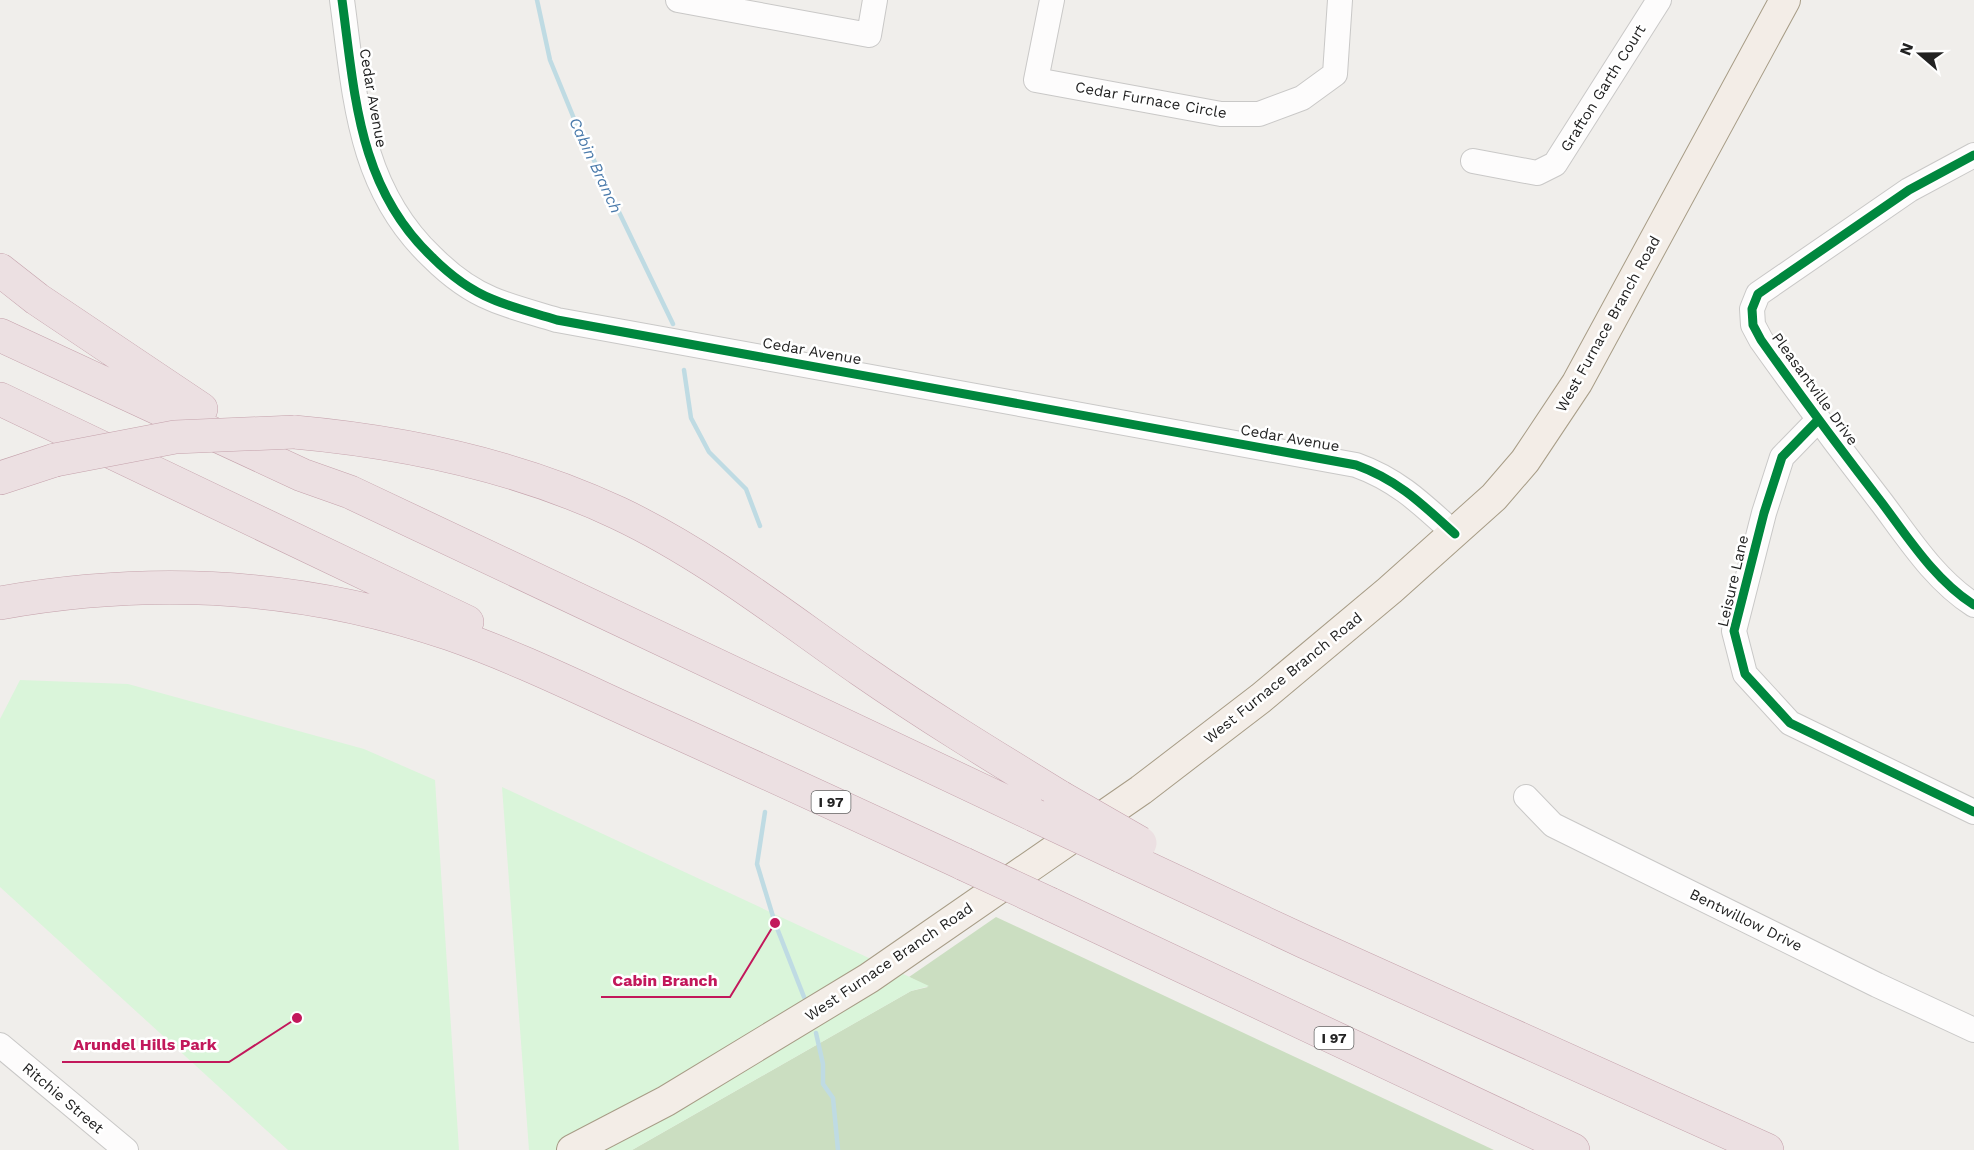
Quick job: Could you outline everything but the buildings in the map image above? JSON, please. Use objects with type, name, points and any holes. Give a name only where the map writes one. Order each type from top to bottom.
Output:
[{"type":"highway","points":[[0,270],[37,299],[168,389],[350,492]]},
{"type":"highway","points":[[0,335],[302,475],[350,492],[1047,806],[1305,942],[1767,1150]]},
{"type":"highway","points":[[0,399],[513,644],[750,765]]},
{"type":"highway","points":[[0,478],[55,460],[175,437],[294,432],[356,438],[431,451],[498,468],[559,488],[618,513],[684,548],[905,701],[1047,806]]},
{"type":"highway","points":[[0,603],[84,590],[209,587],[270,592],[340,604],[409,621],[495,651],[750,765]]},
{"type":"highway","name":"I 97","points":[[750,765],[1573,1150]]},
{"type":"main road","name":"West Furnace Branch Road","points":[[572,1150],[666,1101],[869,978],[1112,811],[1261,698],[1455,534],[1494,497],[1525,461],[1577,383],[1785,0]]},
{"type":"street","name":"Cedar Avenue","points":[[342,0],[354,92],[366,153],[387,202],[420,246],[446,271],[490,298],[557,321],[1356,465],[1383,475],[1401,487],[1455,534]]},
{"type":"street","points":[[678,0],[869,35],[875,0]]},
{"type":"street","name":"Cedar Furnace Circle","points":[[1052,0],[1036,80],[1221,114],[1259,114],[1302,98],[1335,74],[1340,0]]},
{"type":"street","name":"Grafton Garth Court","points":[[1473,161],[1516,171],[1537,173],[1555,164],[1659,0]]},
{"type":"street","name":"Pleasantville Drive","points":[[1974,155],[1908,190],[1758,294],[1752,309],[1753,326],[1818,420],[1927,562],[1958,594],[1974,605]]},
{"type":"street","name":"Leisure Lane","points":[[1818,420],[1782,457],[1764,513],[1734,631],[1745,674],[1790,723],[1974,813]]},
{"type":"street","name":"Bentwillow Drive","points":[[1526,797],[1553,825],[1879,986],[1974,1030]]},
{"type":"street","name":"Ritchie Street","points":[[0,1045],[126,1150]]},
{"type":"green space","points":[[20,680],[128,684],[364,749],[435,780],[459,1150],[288,1150],[0,887],[0,719]]},
{"type":"green space","points":[[502,787],[929,986],[911,991],[632,1150],[529,1150]]},
{"type":"green space","points":[[996,917],[1494,1150],[632,1150],[911,991],[928,987],[909,977]]},
{"type":"waterway","name":"Cabin Branch","points":[[537,0],[550,60],[575,121],[673,324]]},
{"type":"waterway","name":"Cabin Branch","points":[[684,370],[691,418],[709,452],[746,489],[760,526]]},
{"type":"waterway","name":"Cabin Branch","points":[[765,812],[757,864],[775,923],[804,997]]},
{"type":"waterway","name":"Cabin Branch","points":[[816,1033],[823,1064],[823,1084],[833,1098],[838,1150]]},
{"type":"cycle path","points":[[342,0],[357,105],[374,170],[407,230],[445,269],[484,295],[557,320],[1356,465],[1397,486],[1455,534]]},
{"type":"cycle path","points":[[1974,155],[1909,190],[1758,294],[1752,309],[1753,325],[1761,340],[1836,442],[1935,571],[1947,584],[1974,605]]},
{"type":"cycle path","points":[[1818,420],[1782,457],[1764,513],[1734,631],[1745,674],[1790,723],[1974,812]]},
{"type":"place","name":"Cabin Branch","points":[[775,923]]},
{"type":"place","name":"Arundel Hills Park","points":[[297,1018]]}]
